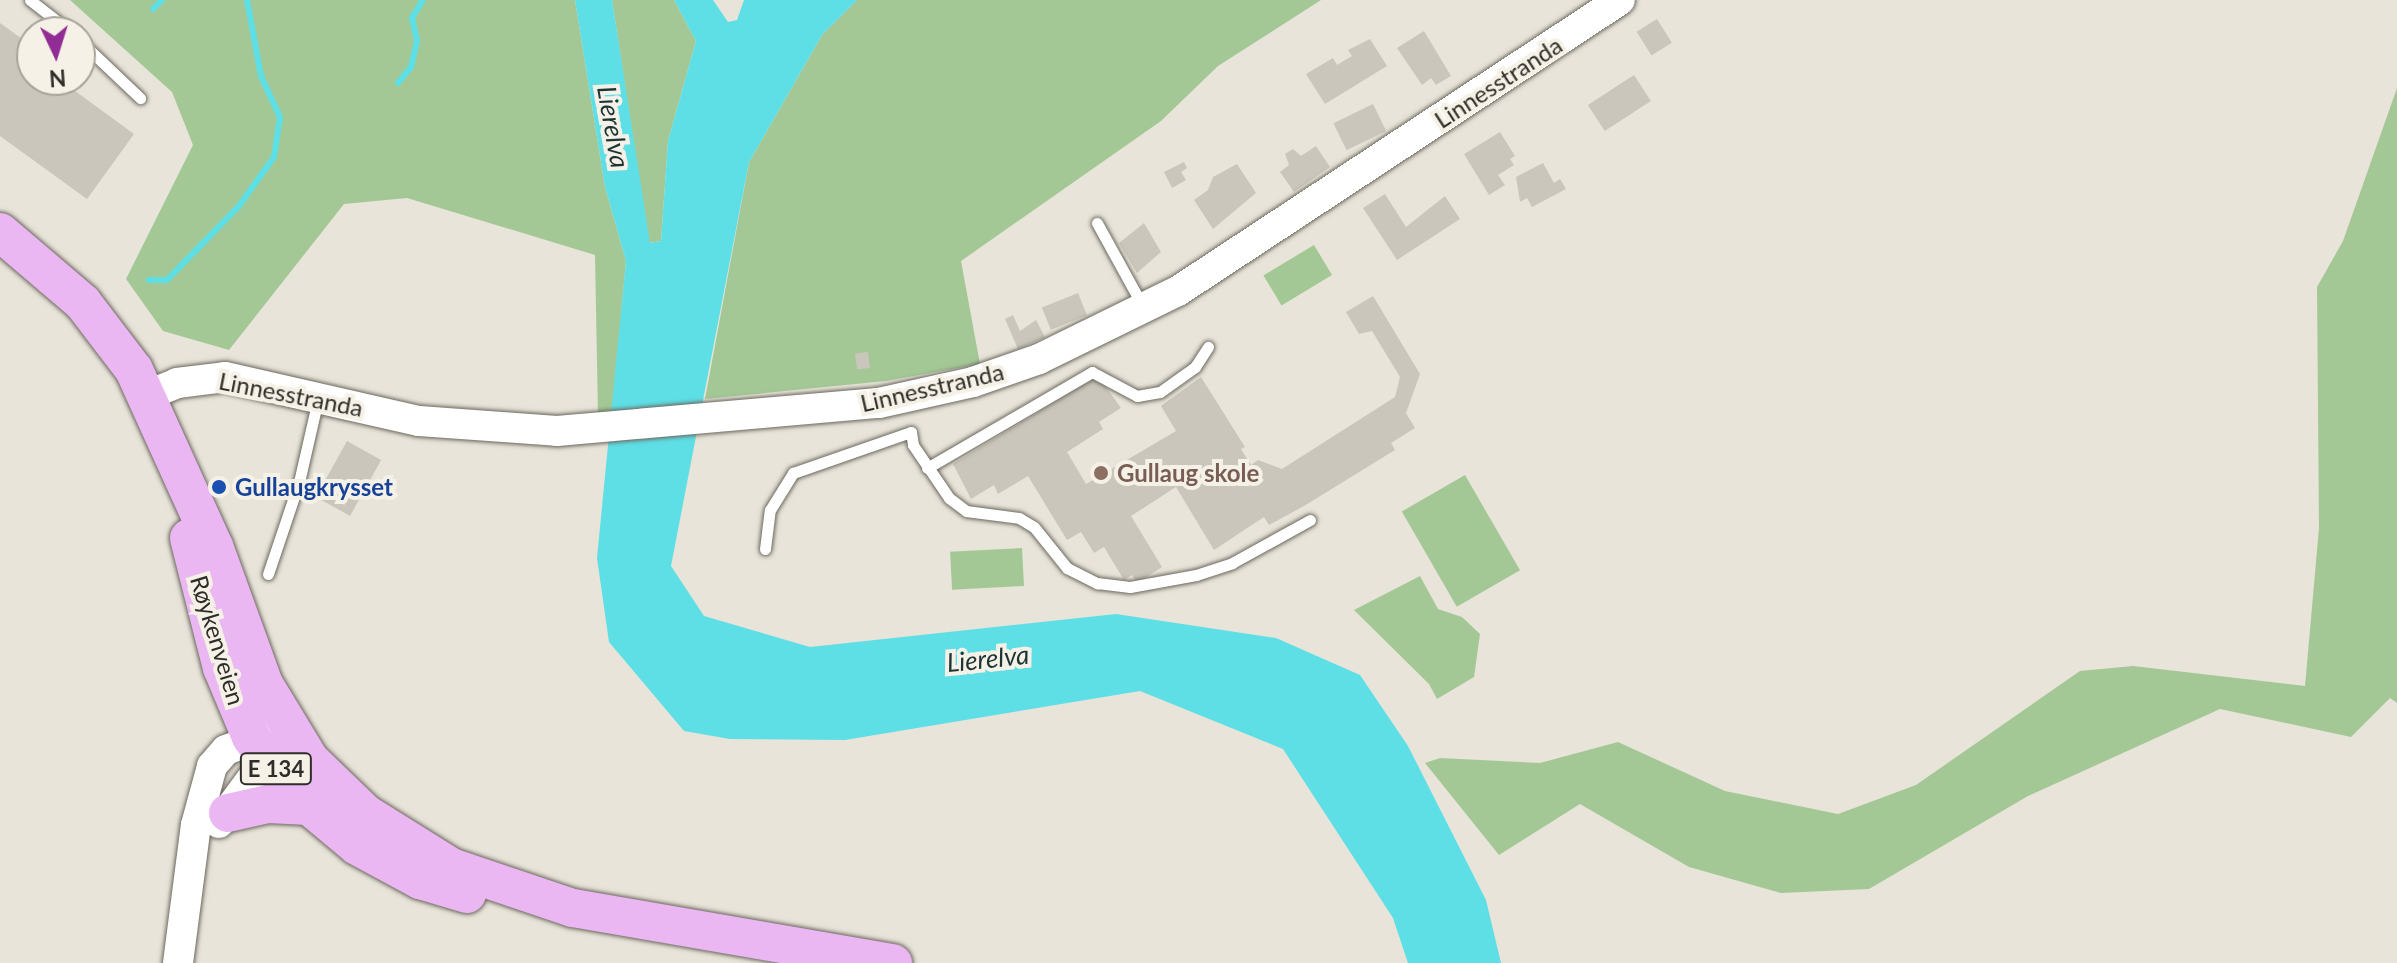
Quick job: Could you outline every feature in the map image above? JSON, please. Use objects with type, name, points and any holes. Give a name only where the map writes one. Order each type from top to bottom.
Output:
[{"type":"highway","name":"Røykenveien","points":[[0,232],[83,303],[148,395],[173,449],[213,640],[269,742],[309,806],[379,861],[420,880],[488,900],[573,908],[893,963]]},
{"type":"highway","name":"Røykenveien","points":[[269,742],[415,848],[489,883],[573,908]]},
{"type":"highway","name":"E 134","points":[[228,813],[268,804],[309,806]]},
{"type":"street","name":"Linnesstranda","points":[[148,395],[177,383],[225,377],[471,427],[602,429],[879,403],[973,382],[1039,359],[1144,309],[1620,0]]},
{"type":"street","points":[[193,875],[235,796],[269,742]]},
{"type":"street","points":[[178,963],[193,875],[196,825],[212,766],[226,750],[269,742]]},
{"type":"lane","points":[[30,0],[50,16]]},
{"type":"lane","points":[[96,56],[140,98]]},
{"type":"lane","points":[[1097,223],[1144,309]]},
{"type":"lane","points":[[927,468],[1092,372],[1129,393],[1149,396],[1195,367],[1208,347]]},
{"type":"lane","points":[[268,574],[299,482],[318,398]]},
{"type":"lane","points":[[765,549],[779,490],[802,469],[911,432],[927,468],[949,498],[966,511],[1019,518],[1034,527],[1067,568],[1108,584],[1130,587],[1196,575],[1232,563],[1310,520]]},
{"type":"green space","points":[[70,0],[575,0],[605,187],[626,261],[612,415],[598,416],[595,255],[407,198],[344,204],[229,350],[163,331],[126,279],[193,145],[172,92],[96,23],[96,16],[88,16]]},
{"type":"green space","points":[[612,0],[674,0],[696,41],[668,141],[661,241],[649,243]]},
{"type":"green space","points":[[857,0],[1321,0],[1218,66],[1161,121],[961,261],[980,364],[886,381],[705,399],[749,162],[822,35]]},
{"type":"green space","points":[[2397,88],[2397,703],[2390,698],[2351,737],[2220,709],[2028,796],[1869,889],[1781,893],[1689,867],[1580,804],[1499,855],[1425,763],[1440,758],[1540,763],[1618,742],[1725,791],[1838,814],[1916,785],[2080,671],[2133,666],[2305,686],[2319,528],[2317,287],[2343,241]]},
{"type":"green space","points":[[1314,245],[1332,275],[1281,305],[1263,275]]},
{"type":"green space","points":[[1465,475],[1520,570],[1457,607],[1402,512]]},
{"type":"green space","points":[[1022,548],[1024,586],[952,590],[950,552]]},
{"type":"green space","points":[[1420,576],[1438,609],[1462,617],[1480,634],[1474,677],[1437,699],[1429,684],[1354,610]]},
{"type":"water","name":"Lierelva","points":[[575,0],[612,0],[650,243],[661,241],[668,141],[696,41],[674,0],[713,0],[728,22],[737,20],[744,0],[857,0],[822,35],[749,162],[671,566],[704,616],[810,647],[1116,614],[1276,638],[1360,675],[1408,746],[1486,900],[1501,963],[1408,963],[1393,918],[1283,749],[1140,691],[845,740],[730,739],[684,731],[609,642],[597,558],[626,261],[605,187]]},
{"type":"building","points":[[1657,19],[1672,43],[1651,55],[1637,32]]},
{"type":"building","points":[[0,23],[16,34],[16,96],[82,96],[134,134],[87,199],[0,136]]},
{"type":"building","points":[[1424,31],[1451,76],[1436,85],[1431,78],[1422,85],[1397,48]]},
{"type":"building","points":[[1370,39],[1387,66],[1325,104],[1306,74],[1333,58],[1337,65],[1352,56],[1348,50]]},
{"type":"building","points":[[1634,75],[1651,101],[1605,131],[1588,105]]},
{"type":"building","points":[[1373,104],[1386,131],[1347,150],[1333,123]]},
{"type":"building","points":[[1500,132],[1515,156],[1510,159],[1514,165],[1498,175],[1505,185],[1489,195],[1464,154]]},
{"type":"building","points":[[1316,146],[1330,167],[1294,192],[1280,172],[1289,165],[1285,154],[1293,149],[1301,156]]},
{"type":"building","points":[[1184,162],[1187,168],[1181,172],[1186,180],[1172,188],[1164,172]]},
{"type":"building","points":[[1543,163],[1554,183],[1560,179],[1566,189],[1532,207],[1527,198],[1520,202],[1516,177]]},
{"type":"building","points":[[1237,164],[1256,193],[1213,229],[1194,200],[1208,190],[1213,177]]},
{"type":"building","points":[[1385,194],[1406,227],[1445,196],[1460,219],[1397,260],[1363,208]]},
{"type":"building","points":[[1144,223],[1161,252],[1137,273],[1119,243]]},
{"type":"building","points":[[1078,293],[1087,315],[1051,330],[1042,308]]},
{"type":"building","points":[[1373,296],[1420,374],[1406,413],[1415,428],[1391,443],[1395,450],[1304,506],[1269,525],[1264,517],[1214,550],[1176,487],[1131,516],[1162,567],[1137,583],[1132,575],[1124,580],[1104,547],[1094,553],[1081,532],[1067,540],[1028,476],[998,494],[994,485],[971,499],[953,464],[1098,376],[1121,408],[1099,422],[1103,429],[1067,452],[1086,484],[1176,431],[1161,406],[1201,377],[1245,447],[1241,449],[1251,465],[1258,460],[1282,469],[1395,397],[1400,377],[1372,331],[1359,334],[1346,312]]},
{"type":"building","points":[[1013,315],[1020,331],[1036,320],[1045,337],[1018,349],[1005,319]]},
{"type":"building","points":[[868,352],[870,368],[857,369],[855,354]]},
{"type":"building","points":[[347,441],[381,460],[350,516],[316,497]]},
{"type":"waterway","points":[[153,9],[162,0]]},
{"type":"waterway","points":[[149,280],[167,280],[239,206],[274,157],[280,117],[261,76],[247,0]]},
{"type":"waterway","points":[[398,83],[411,67],[417,41],[412,18],[423,0]]},
{"type":"place","name":"Gullaug skole","points":[[1101,473]]},
{"type":"place","name":"Gullaugkrysset","points":[[219,487]]}]
